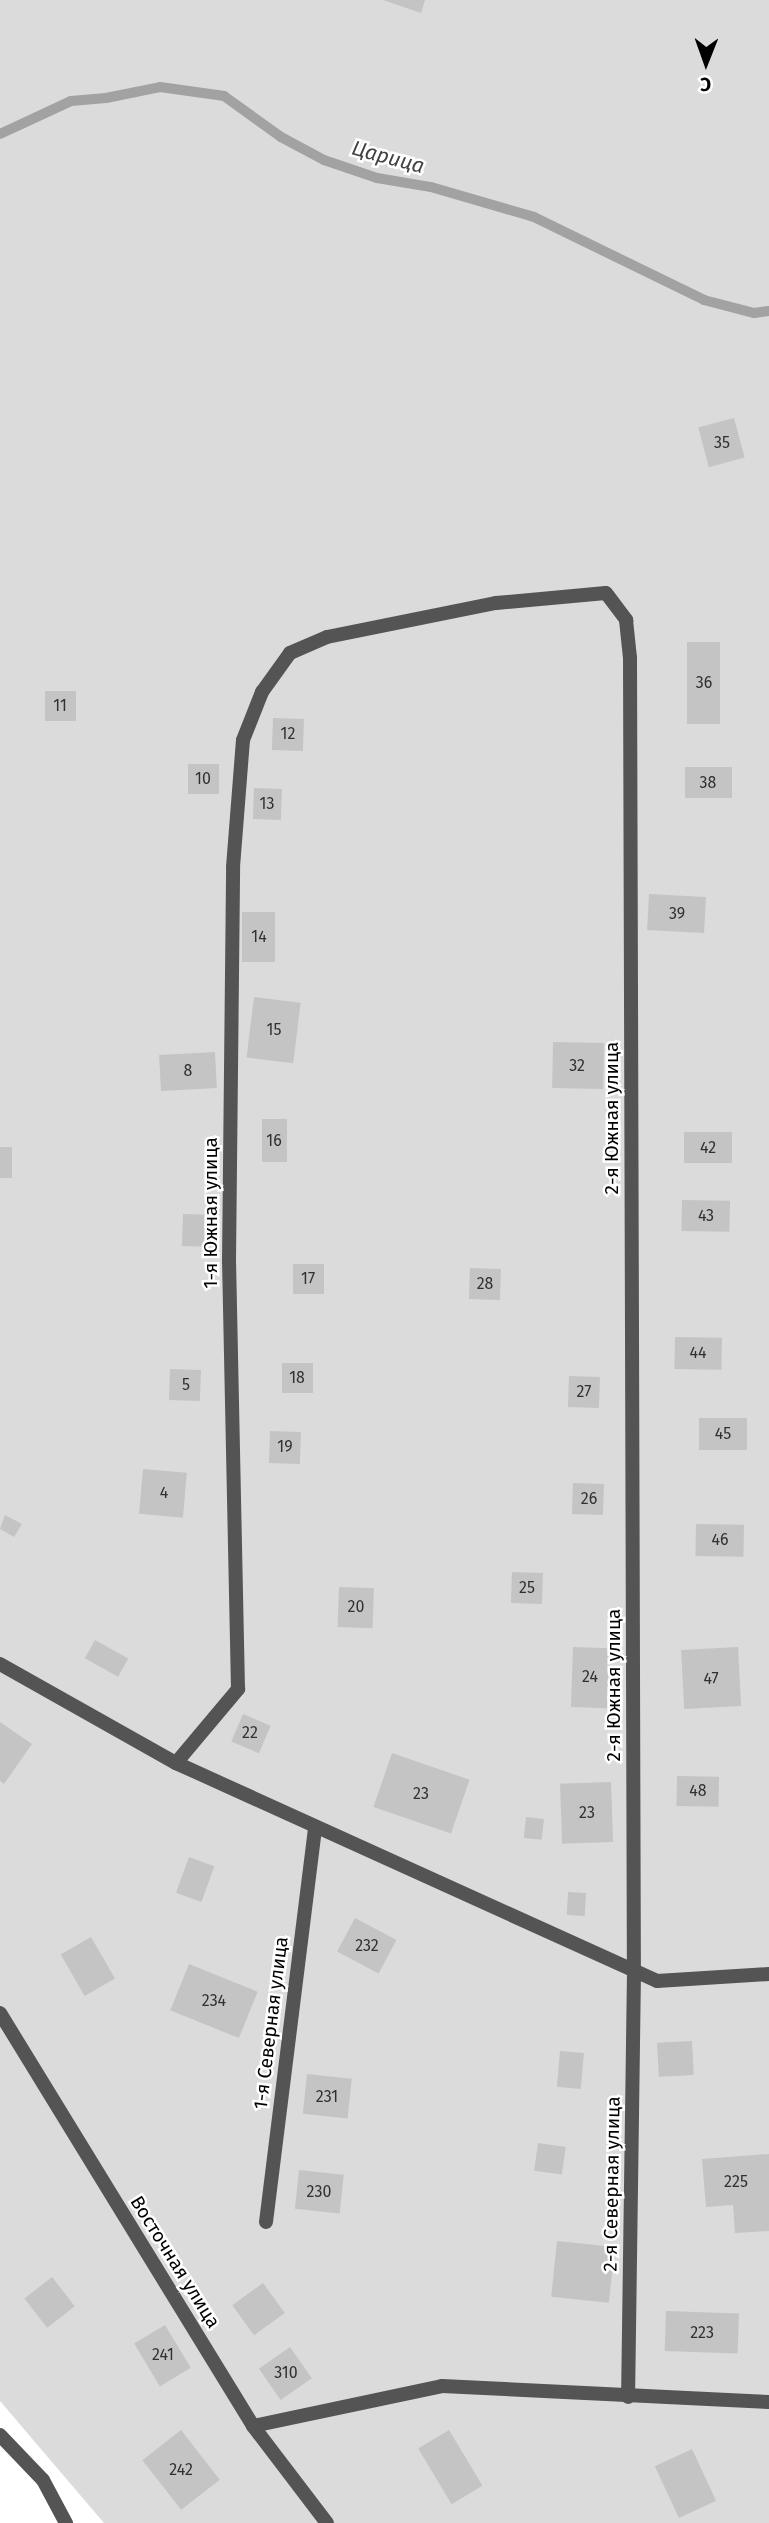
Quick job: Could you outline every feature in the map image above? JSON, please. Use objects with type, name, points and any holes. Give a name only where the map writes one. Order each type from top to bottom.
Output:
[{"type":"street","name":"2-я Южная улица","points":[[290,653],[327,637],[510,602],[606,593],[626,620],[630,658],[634,1972]]},
{"type":"street","name":"1-я Южная улица","points":[[176,1763],[238,1689],[229,1261],[233,867],[243,740],[262,692],[290,653]]},
{"type":"street","points":[[0,1664],[176,1763],[634,1972],[657,1981],[769,1974]]},
{"type":"street","name":"1-я Северная улица","points":[[266,2222],[315,1828]]},
{"type":"street","name":"2-я Северная улица","points":[[628,2397],[634,1972]]},
{"type":"street","name":"Восточная улица","points":[[0,2013],[253,2426],[327,2523]]},
{"type":"street","points":[[253,2426],[442,2386],[769,2402]]},
{"type":"street","points":[[0,2435],[43,2480],[66,2523]]},
{"type":"shaded area","points":[[0,0],[769,0],[769,2523],[104,2523],[0,2401]]},
{"type":"building","points":[[383,0],[425,0],[421,13]]},
{"type":"building","points":[[734,418],[745,458],[709,467],[698,428]]},
{"type":"building","points":[[687,642],[720,642],[720,724],[687,724]]},
{"type":"building","points":[[45,691],[76,691],[76,721],[45,721]]},
{"type":"building","points":[[273,718],[304,719],[303,751],[272,750]]},
{"type":"building","points":[[188,764],[219,764],[219,794],[188,794]]},
{"type":"building","points":[[685,767],[732,767],[732,798],[685,798]]},
{"type":"building","points":[[254,788],[282,789],[281,820],[253,819]]},
{"type":"building","points":[[649,894],[706,897],[704,933],[647,930]]},
{"type":"building","points":[[242,912],[275,912],[275,962],[242,962]]},
{"type":"building","points":[[254,997],[301,1003],[293,1063],[247,1058]]},
{"type":"building","points":[[553,1042],[604,1043],[603,1089],[552,1088]]},
{"type":"building","points":[[215,1052],[217,1088],[161,1091],[159,1055]]},
{"type":"building","points":[[262,1119],[287,1119],[287,1162],[262,1162]]},
{"type":"building","points":[[684,1132],[732,1132],[732,1163],[684,1163]]},
{"type":"building","points":[[0,1147],[12,1147],[12,1178],[0,1178]]},
{"type":"building","points":[[682,1200],[730,1201],[729,1232],[681,1231]]},
{"type":"building","points":[[183,1214],[214,1215],[213,1247],[182,1246]]},
{"type":"building","points":[[293,1264],[324,1264],[324,1294],[293,1294]]},
{"type":"building","points":[[470,1268],[501,1269],[500,1300],[469,1299]]},
{"type":"building","points":[[675,1337],[722,1338],[721,1370],[674,1369]]},
{"type":"building","points":[[282,1363],[313,1363],[313,1393],[282,1393]]},
{"type":"building","points":[[170,1369],[201,1370],[200,1401],[169,1400]]},
{"type":"building","points":[[569,1376],[600,1377],[599,1408],[568,1407]]},
{"type":"building","points":[[699,1418],[747,1418],[747,1450],[699,1450]]},
{"type":"building","points":[[270,1431],[301,1432],[300,1464],[269,1463]]},
{"type":"building","points":[[143,1469],[187,1473],[183,1518],[139,1514]]},
{"type":"building","points":[[573,1483],[604,1484],[603,1515],[572,1514]]},
{"type":"building","points":[[5,1515],[22,1524],[14,1537],[0,1529]]},
{"type":"building","points":[[696,1524],[744,1525],[743,1557],[695,1556]]},
{"type":"building","points":[[512,1572],[543,1573],[542,1604],[511,1603]]},
{"type":"building","points":[[339,1587],[374,1588],[373,1628],[338,1627]]},
{"type":"building","points":[[95,1640],[128,1658],[118,1677],[85,1658]]},
{"type":"building","points":[[573,1647],[609,1648],[607,1708],[571,1707]]},
{"type":"building","points":[[738,1647],[741,1706],[684,1709],[681,1650]]},
{"type":"building","points":[[243,1714],[271,1726],[259,1753],[231,1742]]},
{"type":"building","points":[[0,1722],[32,1744],[4,1784],[0,1781]]},
{"type":"building","points":[[392,1753],[470,1780],[451,1834],[373,1807]]},
{"type":"building","points":[[677,1776],[719,1777],[718,1807],[676,1806]]},
{"type":"building","points":[[611,1782],[613,1842],[562,1844],[560,1784]]},
{"type":"building","points":[[526,1817],[544,1819],[542,1840],[524,1838]]},
{"type":"building","points":[[189,1857],[214,1866],[201,1902],[176,1893]]},
{"type":"building","points":[[568,1892],[586,1893],[585,1916],[567,1915]]},
{"type":"building","points":[[355,1918],[396,1940],[379,1974],[337,1952]]},
{"type":"building","points":[[91,1937],[115,1979],[85,1996],[61,1954]]},
{"type":"building","points":[[189,1964],[258,1992],[239,2038],[170,2010]]},
{"type":"building","points":[[692,2041],[694,2075],[659,2077],[657,2043]]},
{"type":"building","points":[[560,2051],[584,2053],[581,2089],[557,2087]]},
{"type":"building","points":[[307,2074],[352,2079],[348,2118],[303,2114]]},
{"type":"building","points":[[538,2143],[566,2147],[562,2175],[534,2171]]},
{"type":"building","points":[[769,2154],[769,2231],[735,2233],[733,2205],[706,2207],[702,2159]]},
{"type":"building","points":[[299,2170],[344,2175],[340,2213],[295,2209]]},
{"type":"building","points":[[557,2241],[615,2247],[609,2303],[551,2297]]},
{"type":"building","points":[[52,2277],[75,2306],[47,2328],[24,2299]]},
{"type":"building","points":[[263,2283],[285,2313],[254,2335],[232,2305]]},
{"type":"building","points":[[666,2311],[739,2314],[738,2354],[665,2351]]},
{"type":"building","points":[[165,2325],[191,2368],[160,2386],[134,2344]]},
{"type":"building","points":[[290,2347],[312,2378],[281,2400],[259,2369]]},
{"type":"building","points":[[181,2430],[220,2480],[181,2510],[142,2460]]},
{"type":"building","points":[[449,2430],[482,2486],[452,2504],[418,2449]]},
{"type":"building","points":[[692,2449],[716,2501],[679,2518],[655,2466]]},
{"type":"waterway","name":"Царица","points":[[0,134],[71,101],[106,98],[160,87],[224,96],[281,137],[324,160],[377,178],[431,187],[534,217],[704,300],[754,313],[769,311]]}]
